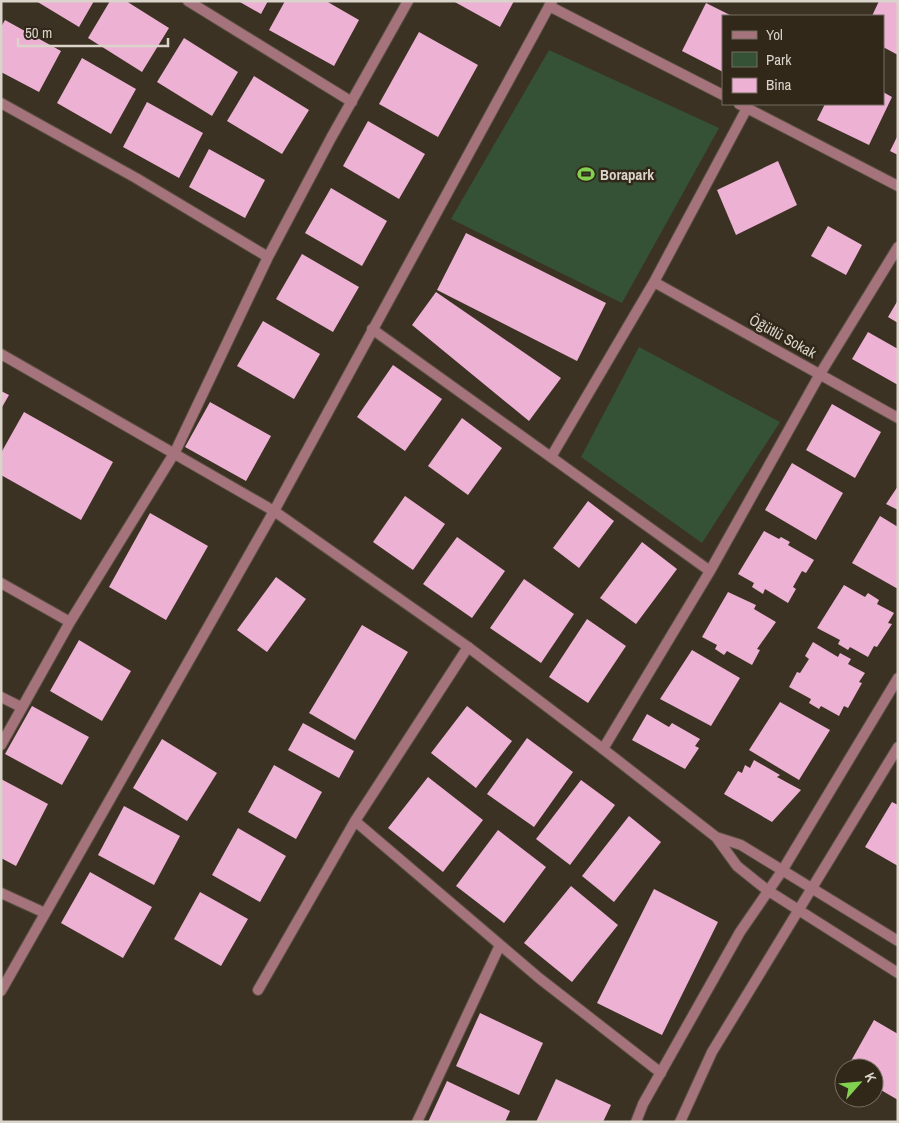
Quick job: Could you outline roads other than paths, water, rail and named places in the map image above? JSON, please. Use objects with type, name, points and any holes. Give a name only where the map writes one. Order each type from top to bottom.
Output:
[{"type":"street","points":[[188,1],[352,102]]},
{"type":"street","points":[[1,745],[20,707],[70,622],[175,452],[268,257],[408,1]]},
{"type":"street","points":[[1,991],[274,511],[551,4],[722,94]]},
{"type":"street","points":[[1,103],[136,178],[268,257]]},
{"type":"street","points":[[551,457],[654,282],[743,106],[898,186]]},
{"type":"street","points":[[603,749],[710,571],[820,374],[898,247]]},
{"type":"street","name":"Öğütlü Sokak","points":[[654,282],[898,418]]},
{"type":"street","points":[[372,329],[710,571]]},
{"type":"street","points":[[1,354],[175,452],[274,511],[468,647],[603,749],[716,837],[738,866],[767,890],[898,973]]},
{"type":"street","points":[[1,583],[70,622]]},
{"type":"street","points":[[258,990],[355,821],[468,647]]},
{"type":"street","points":[[636,1122],[661,1073],[740,932],[767,890],[782,871],[898,678]]},
{"type":"street","points":[[1,697],[20,707]]},
{"type":"street","points":[[680,1122],[712,1052],[898,747]]},
{"type":"street","points":[[355,821],[500,945],[584,1014],[661,1073]]},
{"type":"street","points":[[716,837],[741,845],[898,941]]},
{"type":"street","points":[[1,893],[45,913]]},
{"type":"street","points":[[417,1122],[500,945]]},
{"type":"place","name":"Borapark","points":[[586,174]]}]
